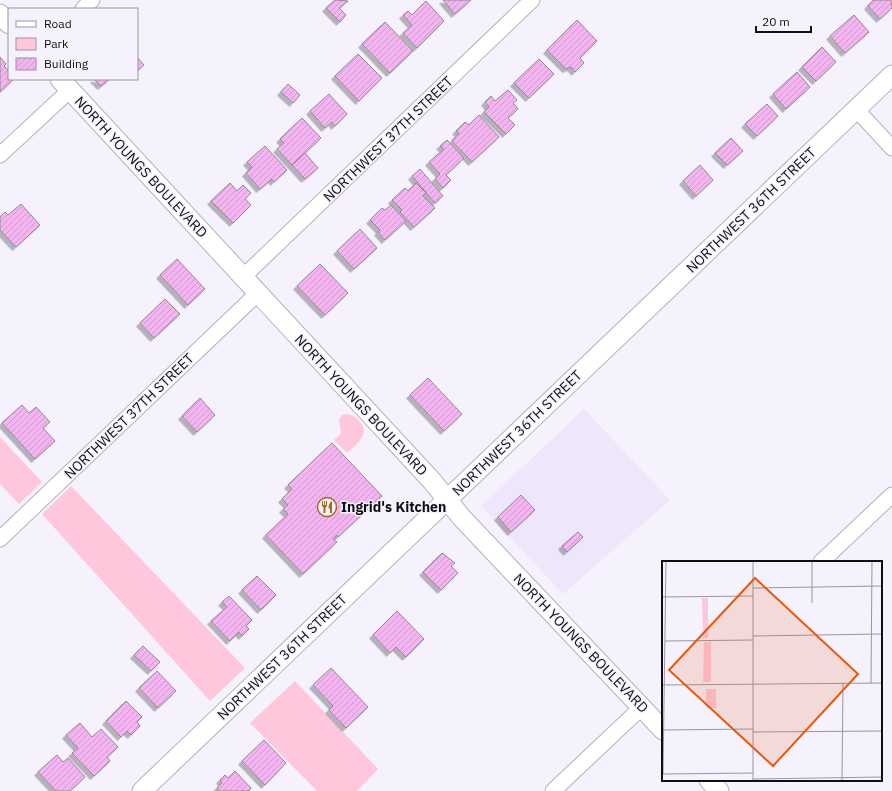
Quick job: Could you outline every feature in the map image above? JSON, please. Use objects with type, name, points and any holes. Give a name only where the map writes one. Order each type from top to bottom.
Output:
[{"type":"street","points":[[84,8],[92,0]]},
{"type":"street","name":"NORTHWEST 37TH STREET","points":[[243,277],[532,0]]},
{"type":"street","points":[[0,14],[8,23]]},
{"type":"street","name":"NORTHWEST 36TH STREET","points":[[142,791],[892,75]]},
{"type":"street","points":[[0,156],[65,84]]},
{"type":"street","name":"NORTH YOUNGS BOULEVARD","points":[[65,84],[432,481],[469,525],[642,707],[660,721]]},
{"type":"street","points":[[856,109],[892,148]]},
{"type":"street","name":"NORTHWEST 37TH STREET","points":[[0,539],[258,293]]},
{"type":"street","points":[[822,561],[892,495]]},
{"type":"street","points":[[552,791],[642,707]]},
{"type":"street","points":[[710,781],[720,791]]},
{"type":"shaded area","points":[[584,409],[670,500],[563,594],[481,506]]},
{"type":"green space","points":[[347,414],[357,419],[363,426],[364,431],[361,439],[347,453],[334,440],[341,433],[339,419],[342,415]]},
{"type":"green space","points":[[0,437],[42,482],[19,504],[0,484]]},
{"type":"green space","points":[[71,486],[245,668],[210,701],[42,514]]},
{"type":"green space","points":[[295,681],[378,769],[357,791],[317,791],[250,723]]},
{"type":"building","points":[[335,0],[348,1],[339,8],[346,15],[340,22],[326,8]]},
{"type":"building","points":[[443,0],[471,0],[455,14]]},
{"type":"building","points":[[873,0],[891,0],[892,8],[880,19],[868,6]]},
{"type":"building","points":[[426,1],[444,21],[417,48],[403,33],[412,25],[403,15],[408,11],[412,15]]},
{"type":"building","points":[[854,15],[869,32],[845,53],[830,36]]},
{"type":"building","points":[[577,20],[597,41],[580,58],[584,63],[575,72],[571,67],[566,69],[547,50]]},
{"type":"building","points":[[385,22],[413,51],[390,73],[362,44]]},
{"type":"building","points":[[822,47],[836,62],[816,81],[802,67]]},
{"type":"building","points":[[358,54],[382,78],[359,101],[335,76]]},
{"type":"building","points":[[0,57],[6,64],[4,66],[8,70],[8,80],[13,80],[0,92]]},
{"type":"building","points":[[138,58],[144,65],[138,70]]},
{"type":"building","points":[[539,59],[554,74],[529,98],[514,83]]},
{"type":"building","points":[[797,72],[810,87],[786,109],[773,94]]},
{"type":"building","points":[[95,80],[109,80],[101,86]]},
{"type":"building","points":[[288,84],[300,95],[293,103],[281,92]]},
{"type":"building","points":[[508,90],[517,100],[513,103],[518,109],[508,118],[515,125],[506,134],[484,112],[489,107],[485,102],[491,96],[495,101]]},
{"type":"building","points":[[329,94],[347,114],[335,126],[332,122],[325,128],[310,111]]},
{"type":"building","points":[[767,104],[778,116],[757,136],[745,124]]},
{"type":"building","points":[[479,115],[499,137],[472,162],[452,141],[459,133],[456,131],[465,122],[469,125]]},
{"type":"building","points":[[302,118],[321,138],[292,165],[277,149],[284,143],[280,139]]},
{"type":"building","points":[[731,138],[743,151],[727,165],[715,153]]},
{"type":"building","points":[[447,140],[464,158],[446,175],[451,180],[443,188],[435,179],[440,174],[429,162],[444,149],[440,146]]},
{"type":"building","points":[[265,146],[287,170],[274,182],[272,179],[260,189],[246,173],[252,167],[247,162]]},
{"type":"building","points":[[305,153],[318,168],[305,179],[292,165]]},
{"type":"building","points":[[700,165],[713,180],[696,196],[683,181]]},
{"type":"building","points":[[420,169],[443,196],[435,203],[412,176]]},
{"type":"building","points":[[230,183],[237,191],[243,185],[251,193],[245,199],[251,205],[233,223],[211,201]]},
{"type":"building","points":[[416,183],[426,193],[423,196],[435,208],[414,227],[400,212],[402,210],[392,200],[405,188],[408,191]]},
{"type":"building","points":[[21,204],[40,225],[16,247],[0,230],[0,217],[5,212],[8,215]]},
{"type":"building","points":[[391,205],[406,221],[385,240],[378,232],[380,230],[370,220],[382,208],[385,210]]},
{"type":"building","points":[[360,229],[377,248],[354,269],[337,251]]},
{"type":"building","points":[[177,259],[205,289],[188,305],[160,275]]},
{"type":"building","points":[[320,264],[348,293],[325,315],[297,286]]},
{"type":"building","points":[[165,299],[180,314],[154,338],[140,323]]},
{"type":"building","points":[[428,378],[462,414],[444,431],[410,395]]},
{"type":"building","points":[[200,398],[215,415],[197,432],[182,416]]},
{"type":"building","points":[[22,405],[29,413],[36,407],[50,422],[43,428],[55,441],[35,459],[2,423]]},
{"type":"building","name":"Ingrid's Kitchen","points":[[332,443],[382,496],[338,537],[337,535],[333,539],[337,542],[303,574],[266,535],[288,514],[283,509],[288,505],[282,499],[292,489],[288,485]]},
{"type":"building","points":[[521,495],[535,510],[511,532],[498,517]]},
{"type":"building","points":[[578,532],[583,537],[567,552],[562,546]]},
{"type":"building","points":[[442,553],[455,563],[451,566],[458,573],[441,590],[423,572]]},
{"type":"building","points":[[257,576],[276,595],[261,610],[242,590]]},
{"type":"building","points":[[229,596],[252,620],[246,626],[249,629],[242,636],[239,632],[230,641],[211,621],[227,607],[222,602]]},
{"type":"building","points":[[397,611],[424,639],[406,657],[396,647],[390,653],[373,635]]},
{"type":"building","points":[[143,646],[160,662],[151,671],[134,655]]},
{"type":"building","points":[[331,668],[368,707],[346,728],[329,710],[333,706],[313,685]]},
{"type":"building","points":[[157,671],[176,691],[158,708],[139,688]]},
{"type":"building","points":[[126,701],[142,717],[137,722],[140,726],[131,735],[127,731],[121,737],[106,721]]},
{"type":"building","points":[[80,723],[92,737],[101,729],[118,747],[107,757],[110,761],[94,776],[72,753],[78,748],[66,735]]},
{"type":"building","points":[[264,740],[286,763],[265,785],[242,761]]},
{"type":"building","points":[[57,755],[63,762],[68,758],[85,777],[70,791],[56,791],[38,772]]},
{"type":"building","points":[[235,771],[251,788],[249,791],[219,791],[217,788],[222,783],[220,780],[225,775],[228,778]]},
{"type":"place","name":"Ingrid's Kitchen","points":[[327,507]]}]
